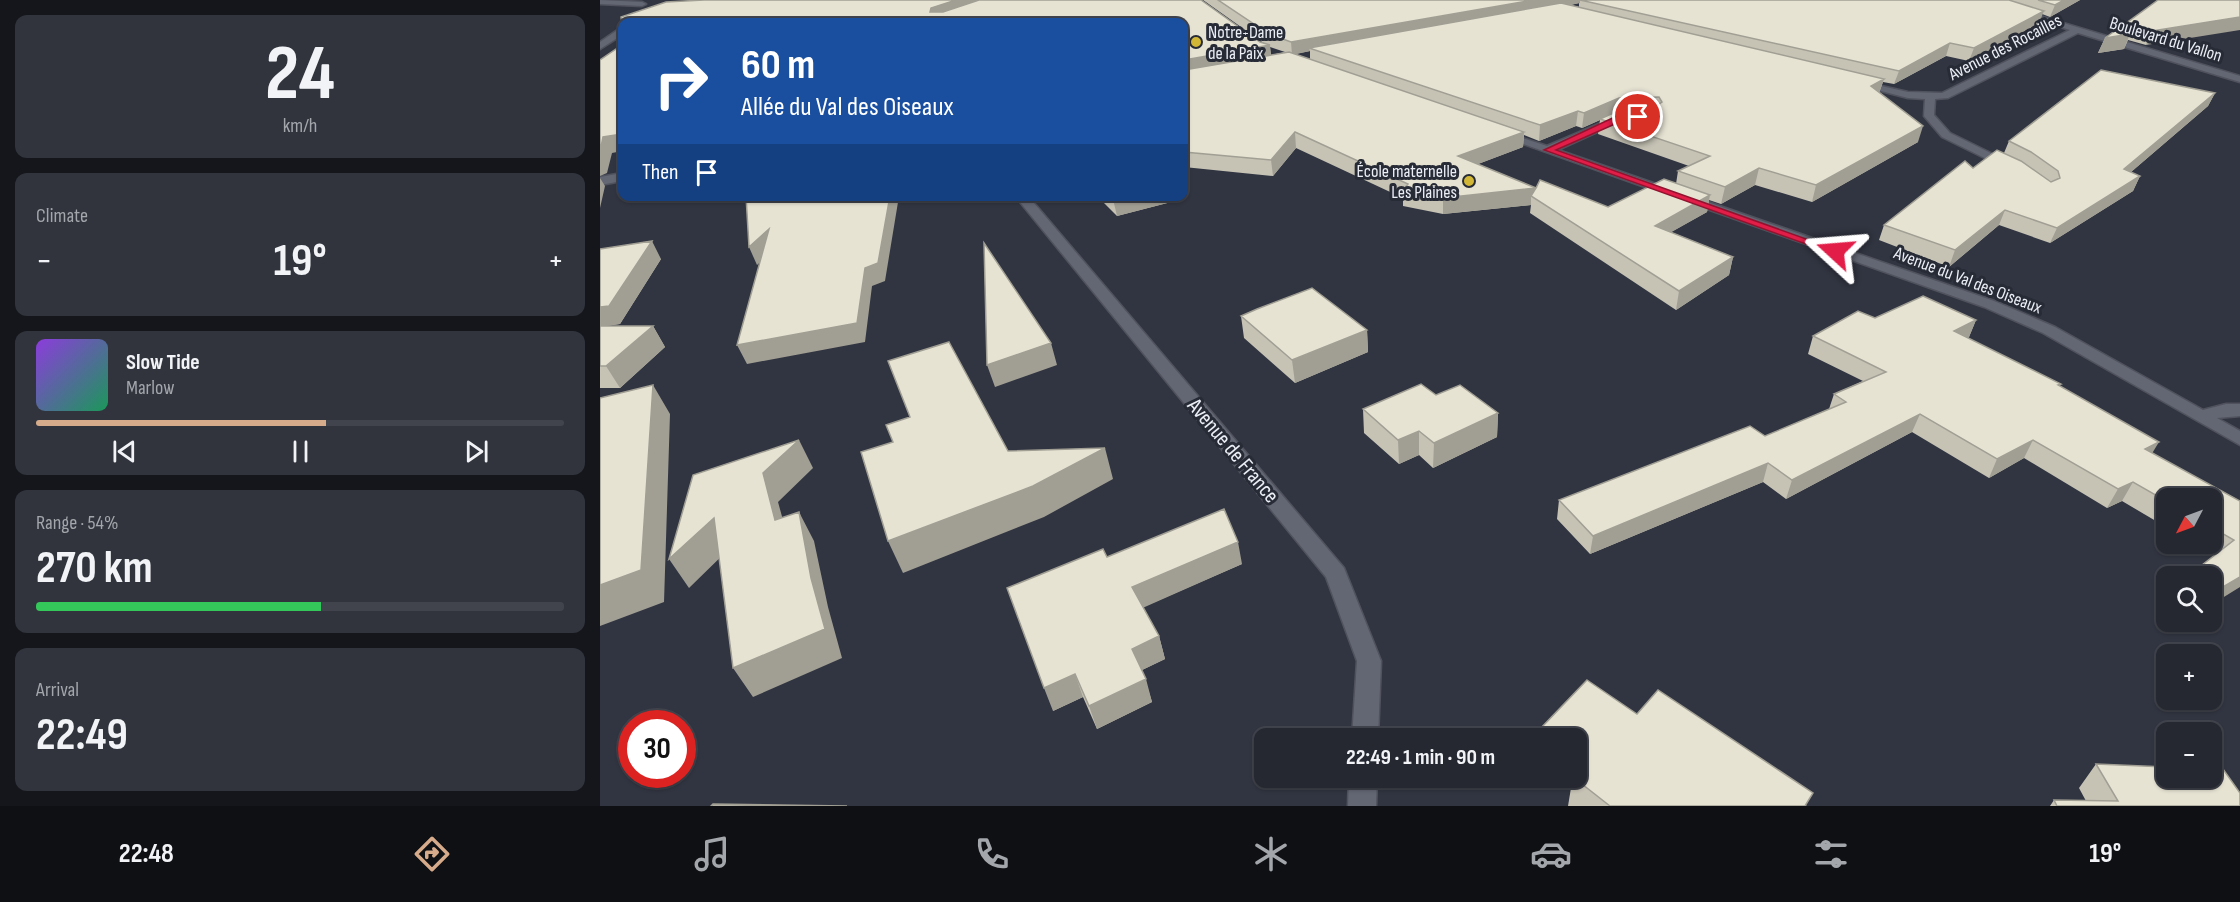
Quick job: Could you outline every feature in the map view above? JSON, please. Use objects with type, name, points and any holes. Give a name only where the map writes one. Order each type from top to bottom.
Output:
[{"type":"street","name":"Boulevard du Vallon","points":[[1979,0],[2240,79]]},
{"type":"street","points":[[600,2],[656,10]]},
{"type":"street","name":"Avenue des Rocailles","points":[[1850,82],[1930,98],[1944,96],[2077,30]]},
{"type":"street","points":[[600,46],[618,34]]},
{"type":"street","points":[[1930,98],[1929,116],[1946,135],[2020,171]]},
{"type":"street","points":[[1548,150],[1622,117],[1632,117]]},
{"type":"street","name":"Avenue du Val des Oiseaux","points":[[1482,127],[1989,304],[2049,330],[2240,439]]},
{"type":"street","points":[[600,181],[618,178]]},
{"type":"street","name":"Avenue de France","points":[[1025,201],[1336,574],[1369,661],[1366,728]]},
{"type":"street","points":[[2204,417],[2226,410],[2240,410]]},
{"type":"street","points":[[1362,806],[1363,788]]},
{"type":"building","points":[[956,0],[931,8],[930,12],[943,12],[979,0],[1201,0],[1260,42],[1270,45],[1188,59],[1188,18],[621,18],[666,2]]},
{"type":"building","points":[[1218,0],[1534,0],[1291,42],[1269,34]]},
{"type":"building","points":[[1580,0],[2009,0],[2044,11],[1974,48],[1950,43],[1899,71]]},
{"type":"building","points":[[2038,0],[2064,0],[2055,5]]},
{"type":"building","points":[[2158,0],[2240,0],[2240,17],[2152,31],[2125,24]]},
{"type":"building","points":[[1561,3],[1884,79],[1871,86],[1923,126],[1816,185],[1759,168],[1725,187],[1678,171],[1710,156],[1600,119],[1627,107],[1656,106],[1662,102],[1659,97],[1619,98],[1584,113],[1578,111],[1540,125],[1309,48]]},
{"type":"building","points":[[2116,30],[2130,34],[2105,38]]},
{"type":"building","points":[[618,48],[618,135],[603,137],[600,152],[600,60]]},
{"type":"building","points":[[1289,52],[1524,132],[1458,156],[1536,188],[1443,198],[1403,190],[1408,184],[1295,132],[1271,160],[1188,152],[1188,69]]},
{"type":"building","points":[[2101,70],[2215,93],[2124,169],[2140,176],[2057,228],[2005,210],[1955,250],[1884,225],[1965,161],[1973,168],[1997,150],[2021,161],[2051,182],[2060,178],[2058,171],[2031,152],[2009,141]]},
{"type":"building","points":[[1664,179],[1710,195],[1655,226],[1733,257],[1679,291],[1531,196],[1540,180],[1608,207]]},
{"type":"building","points":[[746,201],[889,201],[878,263],[865,268],[857,323],[737,345],[769,229],[749,247]]},
{"type":"building","points":[[652,241],[609,306],[600,307],[600,249]]},
{"type":"building","points":[[984,243],[1051,343],[987,365]]},
{"type":"building","points":[[1312,288],[1367,330],[1292,360],[1241,316],[1257,309]]},
{"type":"building","points":[[1923,296],[1976,320],[1954,331],[2061,384],[2058,385],[2159,442],[2145,449],[2216,488],[2156,488],[2156,495],[2133,482],[2118,489],[2033,440],[1997,459],[1920,414],[1792,480],[1768,463],[1593,536],[1559,500],[1750,426],[1765,436],[1846,402],[1834,394],[1886,372],[1813,336],[1858,311],[1875,318]]},
{"type":"building","points":[[600,326],[653,326],[606,366],[600,366]]},
{"type":"building","points":[[949,342],[1008,451],[1105,448],[1033,486],[888,541],[861,452],[893,442],[886,425],[910,417],[888,361]]},
{"type":"building","points":[[1421,384],[1436,395],[1460,385],[1498,413],[1434,443],[1419,431],[1398,440],[1363,409]]},
{"type":"building","points":[[653,385],[641,570],[600,585],[600,398]]},
{"type":"building","points":[[799,440],[763,473],[775,520],[799,512],[811,578],[825,629],[733,668],[714,518],[669,559],[693,475]]},
{"type":"building","points":[[2222,491],[2240,501],[2240,577],[2222,588],[2222,566],[2201,566],[2216,554],[2222,554],[2222,549],[2234,540],[2222,533]]},
{"type":"building","points":[[1224,509],[1238,542],[1132,587],[1159,636],[1132,649],[1146,679],[1089,706],[1075,674],[1044,688],[1007,588],[1103,549],[1107,557]]},
{"type":"building","points":[[1587,680],[1637,714],[1658,690],[1813,793],[1805,806],[1610,806],[1587,788],[1587,728],[1541,728]]},
{"type":"building","points":[[2096,764],[2156,767],[2156,788],[2222,788],[2223,769],[2240,793],[2240,806],[2057,806],[2054,800],[2118,801]]},
{"type":"building","points":[[713,804],[847,806],[711,806]]},
{"type":"place","name":"Notre-Dame de la Paix","points":[[1196,42]]},
{"type":"place","name":"École maternelle Les Plaines","points":[[1469,181]]},
{"type":"route","points":[[1638,117],[1622,117],[1548,150],[1835,251]]}]
